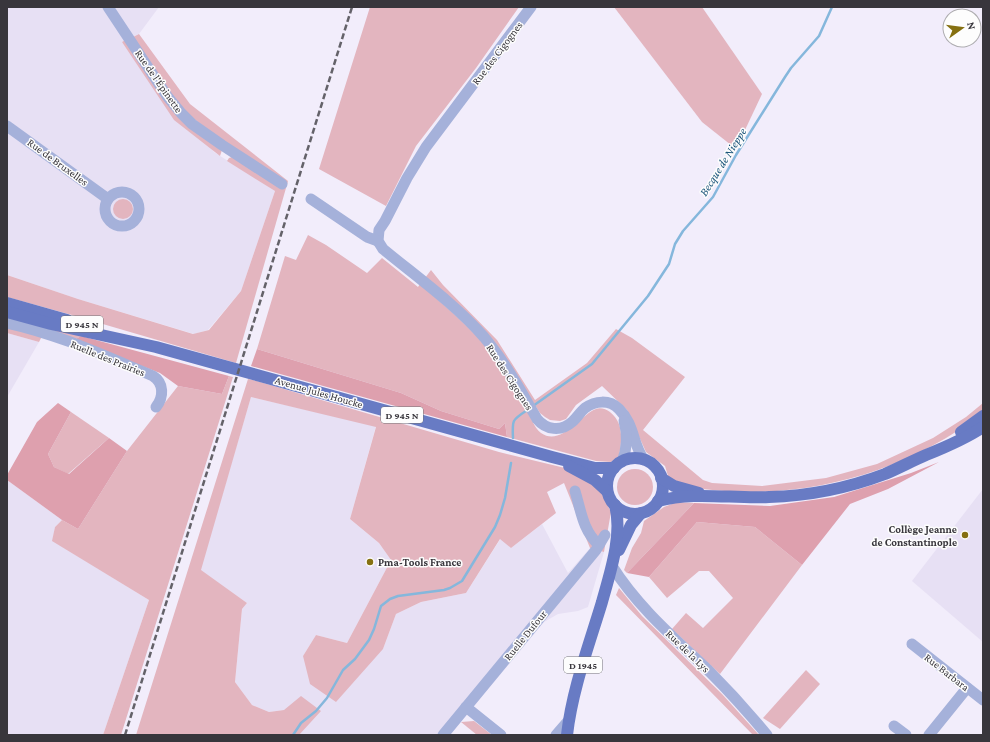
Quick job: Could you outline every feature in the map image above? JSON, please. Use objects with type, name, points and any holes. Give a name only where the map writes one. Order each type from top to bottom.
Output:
[{"type":"main road","name":"Avenue Jules Houcke","points":[[7,303],[117,334],[156,347],[552,457],[595,468],[618,465]]},
{"type":"main road","name":"Avenue Jules Houcke","points":[[7,312],[47,323],[156,347]]},
{"type":"main road","points":[[925,456],[983,416]]},
{"type":"main road","points":[[658,501],[676,497],[708,495],[743,498],[817,492],[874,478],[956,443],[983,427]]},
{"type":"main road","name":"Avenue Jules Houcke","points":[[552,457],[595,480],[608,491]]},
{"type":"main road","points":[[632,459],[644,460],[655,467],[661,478],[662,488],[658,501],[652,508],[641,513],[635,514],[625,512],[615,506],[609,498],[608,479],[618,465],[632,459]]},
{"type":"main road","points":[[661,478],[674,486],[708,495]]},
{"type":"main road","name":"D 1945","points":[[612,566],[618,526],[615,506]]},
{"type":"main road","name":"D 1945","points":[[568,735],[574,697],[612,566],[624,537],[631,525],[641,513]]},
{"type":"street","name":"Rue de l'Épinette","points":[[108,7],[167,96],[186,119],[222,145],[282,184]]},
{"type":"street","name":"Rue des Cigognes","points":[[530,7],[415,164],[379,230],[378,240],[383,249],[450,305],[477,330],[498,356],[539,422],[545,427],[558,428],[569,424],[585,408],[594,404],[607,402],[618,408]]},
{"type":"street","name":"Rue de Bruxelles","points":[[7,126],[108,199]]},
{"type":"street","name":"Rue des Cigognes","points":[[310,199],[367,237],[378,240]]},
{"type":"street","name":"Ruelle des Prairies","points":[[7,323],[34,330],[82,346],[153,376],[160,384],[162,392],[156,407]]},
{"type":"street","points":[[618,408],[629,422],[638,449],[644,460]]},
{"type":"street","points":[[618,408],[626,431],[626,450],[618,465]]},
{"type":"street","points":[[575,491],[586,529],[599,546]]},
{"type":"street","name":"Ruelle Dufour","points":[[443,735],[599,546],[605,535]]},
{"type":"street","name":"Rue de la Lys","points":[[612,566],[621,580],[651,615],[715,677],[767,735]]},
{"type":"street","name":"Rue Barbara","points":[[912,644],[983,700]]},
{"type":"street","points":[[930,735],[967,688]]},
{"type":"street","points":[[466,707],[501,735]]},
{"type":"street","points":[[556,735],[570,720]]},
{"type":"street","points":[[894,726],[906,735]]},
{"type":"shaded area","points":[[7,7],[159,7],[139,34],[122,42],[214,152],[275,191],[241,291],[208,330],[194,334],[78,299],[7,275]]},
{"type":"shaded area","points":[[370,7],[519,7],[476,68],[416,146],[386,206],[319,169]]},
{"type":"shaded area","points":[[614,7],[702,7],[762,94],[736,149],[702,122]]},
{"type":"shaded area","points":[[139,34],[190,104],[288,181],[236,363],[7,297],[7,275],[78,299],[193,334],[209,330],[241,291],[275,191],[227,161],[232,157],[235,150],[182,110],[133,37]]},
{"type":"shaded area","points":[[127,39],[167,101],[222,150],[220,156],[174,120],[122,42]]},
{"type":"shaded area","points":[[123,199],[130,202],[133,209],[130,216],[123,219],[116,216],[113,209],[116,202]]},
{"type":"shaded area","points":[[308,235],[326,245],[367,273],[382,258],[418,287],[420,284],[468,327],[486,346],[506,375],[526,408],[534,425],[541,433],[548,436],[556,436],[563,433],[596,409],[599,408],[610,412],[615,416],[620,427],[621,444],[619,456],[611,462],[596,461],[507,437],[505,423],[499,429],[441,411],[401,393],[257,349],[285,256],[296,260]]},
{"type":"shaded area","points":[[431,270],[443,285],[497,340],[535,400],[587,363],[616,329],[632,338],[685,377],[643,430],[703,480],[712,483],[762,486],[826,478],[877,464],[933,438],[966,417],[983,403],[983,413],[956,432],[899,462],[869,473],[839,481],[807,488],[775,491],[743,492],[686,486],[669,479],[665,466],[646,452],[627,410],[602,386],[576,405],[566,419],[560,421],[550,420],[540,413],[503,354],[425,278]]},
{"type":"shaded area","points":[[7,317],[81,336],[74,340],[45,330],[39,342],[7,333]]},
{"type":"shaded area","points":[[7,333],[39,342],[7,397]]},
{"type":"shaded area","points":[[81,336],[229,376],[222,394],[178,386],[160,373],[74,340]]},
{"type":"shaded area","points":[[257,349],[401,393],[441,411],[499,429],[505,423],[507,437],[251,366]]},
{"type":"shaded area","points":[[229,376],[233,377],[121,735],[103,735],[149,600],[52,541],[55,527],[62,520],[78,529],[127,451],[178,386],[222,394]]},
{"type":"shaded area","points":[[248,379],[499,452],[565,468],[598,486],[611,512],[604,552],[590,548],[564,483],[547,492],[556,513],[511,548],[500,539],[466,593],[421,602],[396,614],[383,649],[336,702],[310,684],[303,656],[316,635],[347,643],[391,560],[379,543],[350,519],[376,427],[251,397],[201,570],[247,603],[242,609],[235,682],[252,705],[269,712],[284,710],[301,696],[321,711],[299,735],[136,735]]},
{"type":"shaded area","points":[[251,397],[376,426],[350,519],[379,543],[391,560],[347,643],[316,635],[303,656],[383,649],[396,614],[421,602],[466,593],[501,538],[511,548],[542,524],[568,573],[590,548],[604,552],[588,607],[578,611],[558,614],[544,622],[450,735],[299,735],[300,733],[284,710],[269,712],[252,705],[235,682],[242,609],[247,603],[200,570]]},
{"type":"shaded area","points":[[58,403],[71,412],[48,454],[54,467],[69,474],[109,438],[127,451],[78,529],[62,520],[7,480],[7,475],[37,422]]},
{"type":"shaded area","points":[[71,412],[109,438],[68,474],[54,467],[48,454]]},
{"type":"shaded area","points":[[939,462],[888,489],[850,504],[802,565],[755,527],[697,522],[649,577],[627,573],[694,503],[770,506],[834,497],[911,473]]},
{"type":"shaded area","points":[[639,469],[648,474],[652,480],[652,494],[648,500],[639,505],[631,505],[622,500],[618,494],[617,483],[622,474],[628,470]]},
{"type":"shaded area","points":[[7,480],[62,520],[55,527],[53,541],[149,600],[103,735],[7,735]]},
{"type":"shaded area","name":"Collège Jeanne de Constantinople","points":[[983,489],[983,642],[912,581]]},
{"type":"shaded area","points":[[677,502],[694,503],[627,573],[624,570],[632,548],[641,533],[644,521],[664,507]]},
{"type":"shaded area","points":[[697,522],[755,527],[802,565],[720,674],[672,629],[686,613],[703,628],[733,598],[709,571],[699,571],[667,598],[649,577]]},
{"type":"shaded area","points":[[619,588],[642,616],[722,694],[759,735],[753,735],[616,595]]},
{"type":"shaded area","points":[[806,670],[820,684],[780,729],[763,718]]},
{"type":"shaded area","points":[[474,721],[492,735],[477,735],[461,722]]},
{"type":"waterway","name":"Becque de Nieppe","points":[[533,406],[592,364],[648,296],[669,264],[675,244],[683,231],[713,197],[736,155],[785,77],[819,36],[832,7]]},
{"type":"waterway","name":"Becque de Nieppe","points":[[513,438],[514,420],[529,409]]},
{"type":"waterway","name":"Becque de Nieppe","points":[[293,735],[301,723],[316,711],[327,698],[343,670],[355,659],[369,640],[381,606],[390,599],[398,596],[444,590],[462,581],[495,527],[500,515],[505,498],[511,463]]},
{"type":"railway","points":[[125,735],[352,7]]},
{"type":"place","name":"Collège Jeanne de Constantinople","points":[[965,535]]},
{"type":"place","name":"Pma-Tools France","points":[[370,562]]}]
